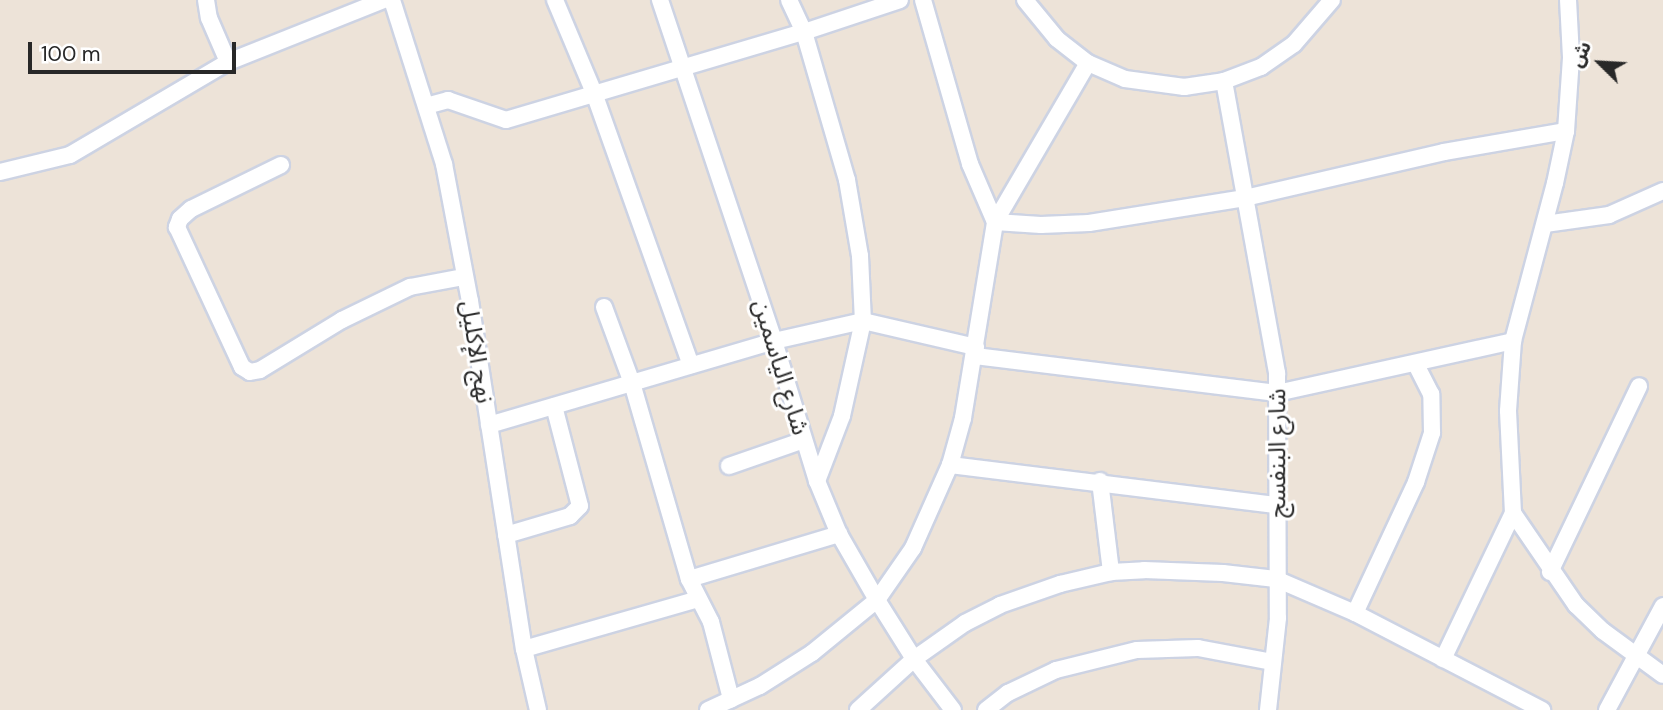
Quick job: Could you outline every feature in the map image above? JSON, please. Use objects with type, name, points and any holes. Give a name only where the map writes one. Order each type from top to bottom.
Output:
[{"type":"street","points":[[206,0],[209,18],[228,62]]},
{"type":"street","points":[[0,172],[70,155],[228,62],[384,0]]},
{"type":"street","name":"نهج الإكليل","points":[[392,0],[444,164],[524,649],[538,710]]},
{"type":"street","points":[[555,0],[594,93],[691,365]]},
{"type":"street","name":"شارع الياسمين","points":[[660,0],[685,68],[817,481],[839,534],[877,600],[914,659],[953,710]]},
{"type":"street","points":[[789,0],[804,32],[848,180],[860,256],[863,321],[842,416],[817,481]]},
{"type":"street","points":[[426,106],[448,100],[506,120],[804,32],[900,0]]},
{"type":"street","points":[[923,0],[970,164],[995,222]]},
{"type":"street","points":[[1025,0],[1056,39],[1088,63],[1125,79],[1184,87],[1224,81],[1278,57],[1309,30],[1332,0]]},
{"type":"street","points":[[1568,0],[1571,69],[1566,131],[1545,224],[1513,341],[1507,411],[1513,513],[1550,572],[1590,620],[1663,675]]},
{"type":"street","points":[[708,710],[760,687],[812,653],[877,600],[913,548],[950,464],[976,351],[995,222],[1088,63]]},
{"type":"street","name":"شارع البنفسج","points":[[1224,81],[1268,317],[1277,393],[1278,618],[1268,710]]},
{"type":"street","points":[[995,222],[1041,225],[1089,223],[1245,198],[1444,152],[1566,131]]},
{"type":"street","points":[[281,165],[191,209],[180,219],[177,228],[242,367],[250,372],[260,370],[342,320],[410,287],[464,277]]},
{"type":"street","points":[[1545,224],[1609,215],[1663,191]]},
{"type":"street","points":[[604,307],[632,383],[689,579],[711,622],[731,699]]},
{"type":"street","points":[[489,425],[774,341],[863,321],[976,351],[1277,393],[1513,341]]},
{"type":"street","points":[[1355,613],[1426,456],[1432,433],[1432,402],[1416,364]]},
{"type":"street","points":[[1550,572],[1639,386]]},
{"type":"street","points":[[506,534],[570,516],[580,506],[554,406]]},
{"type":"street","points":[[729,466],[804,440]]},
{"type":"street","points":[[950,464],[1276,505]]},
{"type":"street","points":[[1100,481],[1111,572]]},
{"type":"street","points":[[1443,659],[1513,513]]},
{"type":"street","points":[[689,579],[839,534]]},
{"type":"street","points":[[858,710],[914,659],[965,623],[1000,605],[1028,593],[1111,572],[1178,570],[1276,579],[1355,613],[1542,710]]},
{"type":"street","points":[[524,649],[698,599]]},
{"type":"street","points":[[1607,710],[1663,606]]},
{"type":"street","points":[[986,710],[1008,693],[1056,670],[1137,650],[1198,648],[1272,662]]}]
